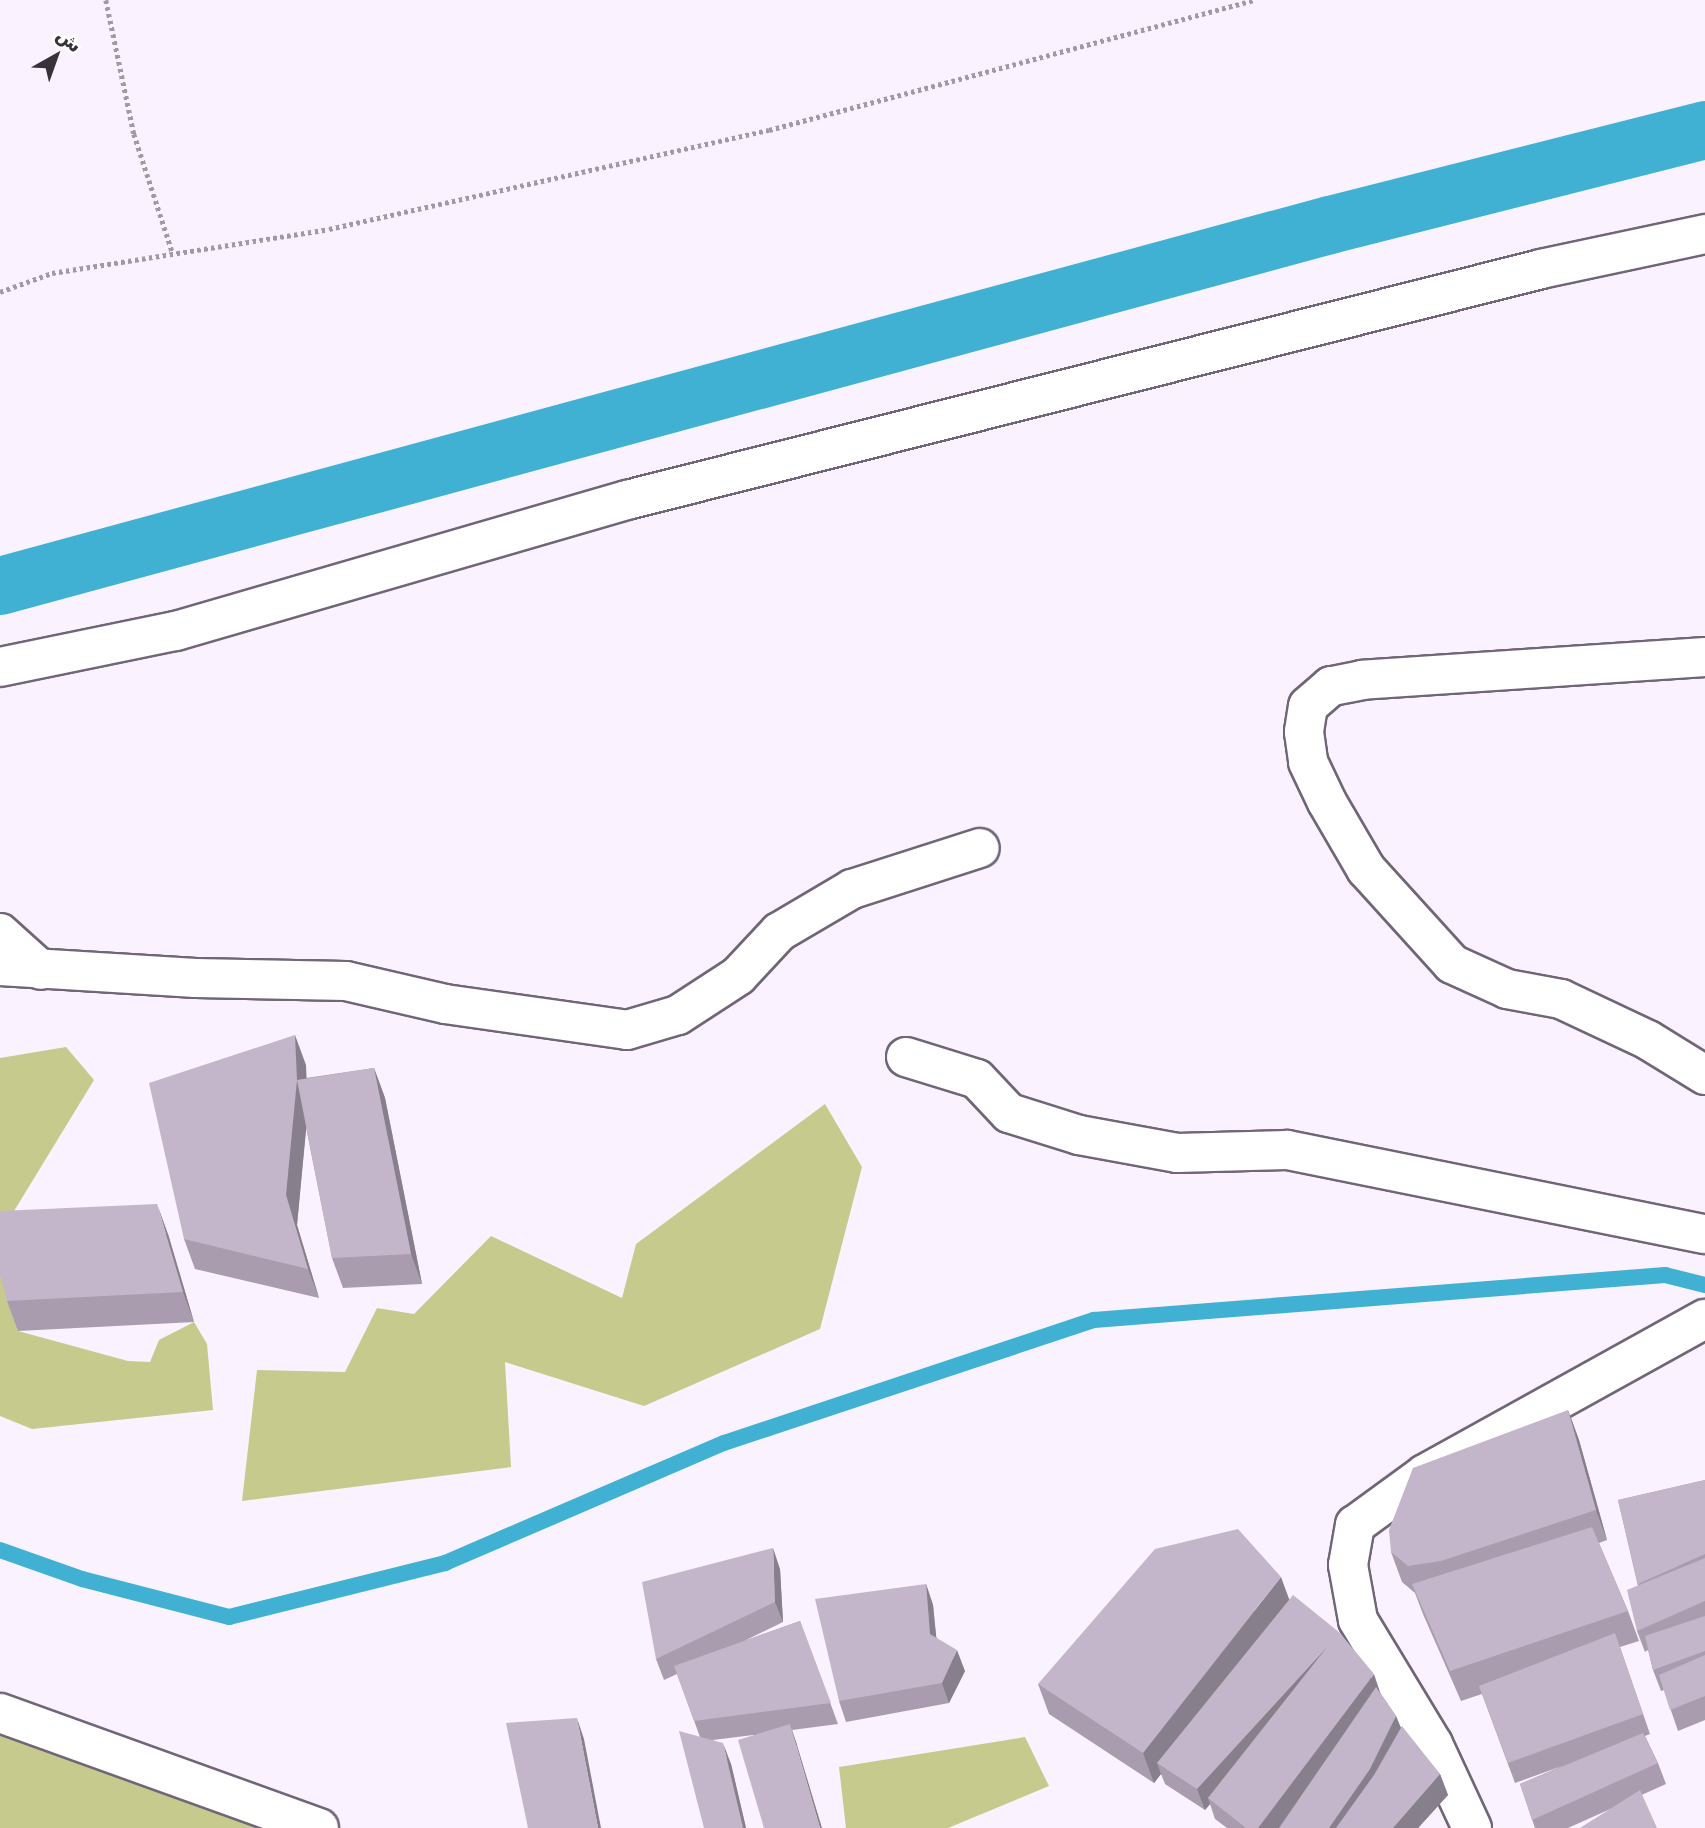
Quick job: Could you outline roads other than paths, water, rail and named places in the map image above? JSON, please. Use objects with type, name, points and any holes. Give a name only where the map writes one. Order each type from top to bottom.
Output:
[{"type":"street","points":[[0,667],[176,631],[627,500],[1541,269],[1705,234]]},
{"type":"street","points":[[1705,657],[1363,680],[1331,686],[1308,706],[1304,732],[1308,762],[1326,802],[1366,869],[1452,964],[1507,989],[1561,999],[1648,1040],[1705,1075]]},
{"type":"street","points":[[0,965],[41,970],[346,981],[445,1004],[627,1030],[678,1015],[738,976],[779,932],[852,890],[980,848]]},
{"type":"street","points":[[0,933],[41,970]]},
{"type":"street","points":[[906,1057],[978,1079],[1009,1112],[1079,1135],[1177,1153],[1287,1150],[1705,1234]]},
{"type":"street","points":[[1472,1828],[1433,1744],[1358,1620],[1348,1544],[1355,1525],[1416,1480],[1705,1319]]},
{"type":"street","points":[[0,1713],[319,1828]]},
{"type":"waterway","points":[[0,586],[1330,225],[1705,130]]},
{"type":"waterway","points":[[0,1550],[82,1579],[229,1617],[445,1563],[724,1443],[1094,1320],[1665,1275],[1705,1285]]}]
